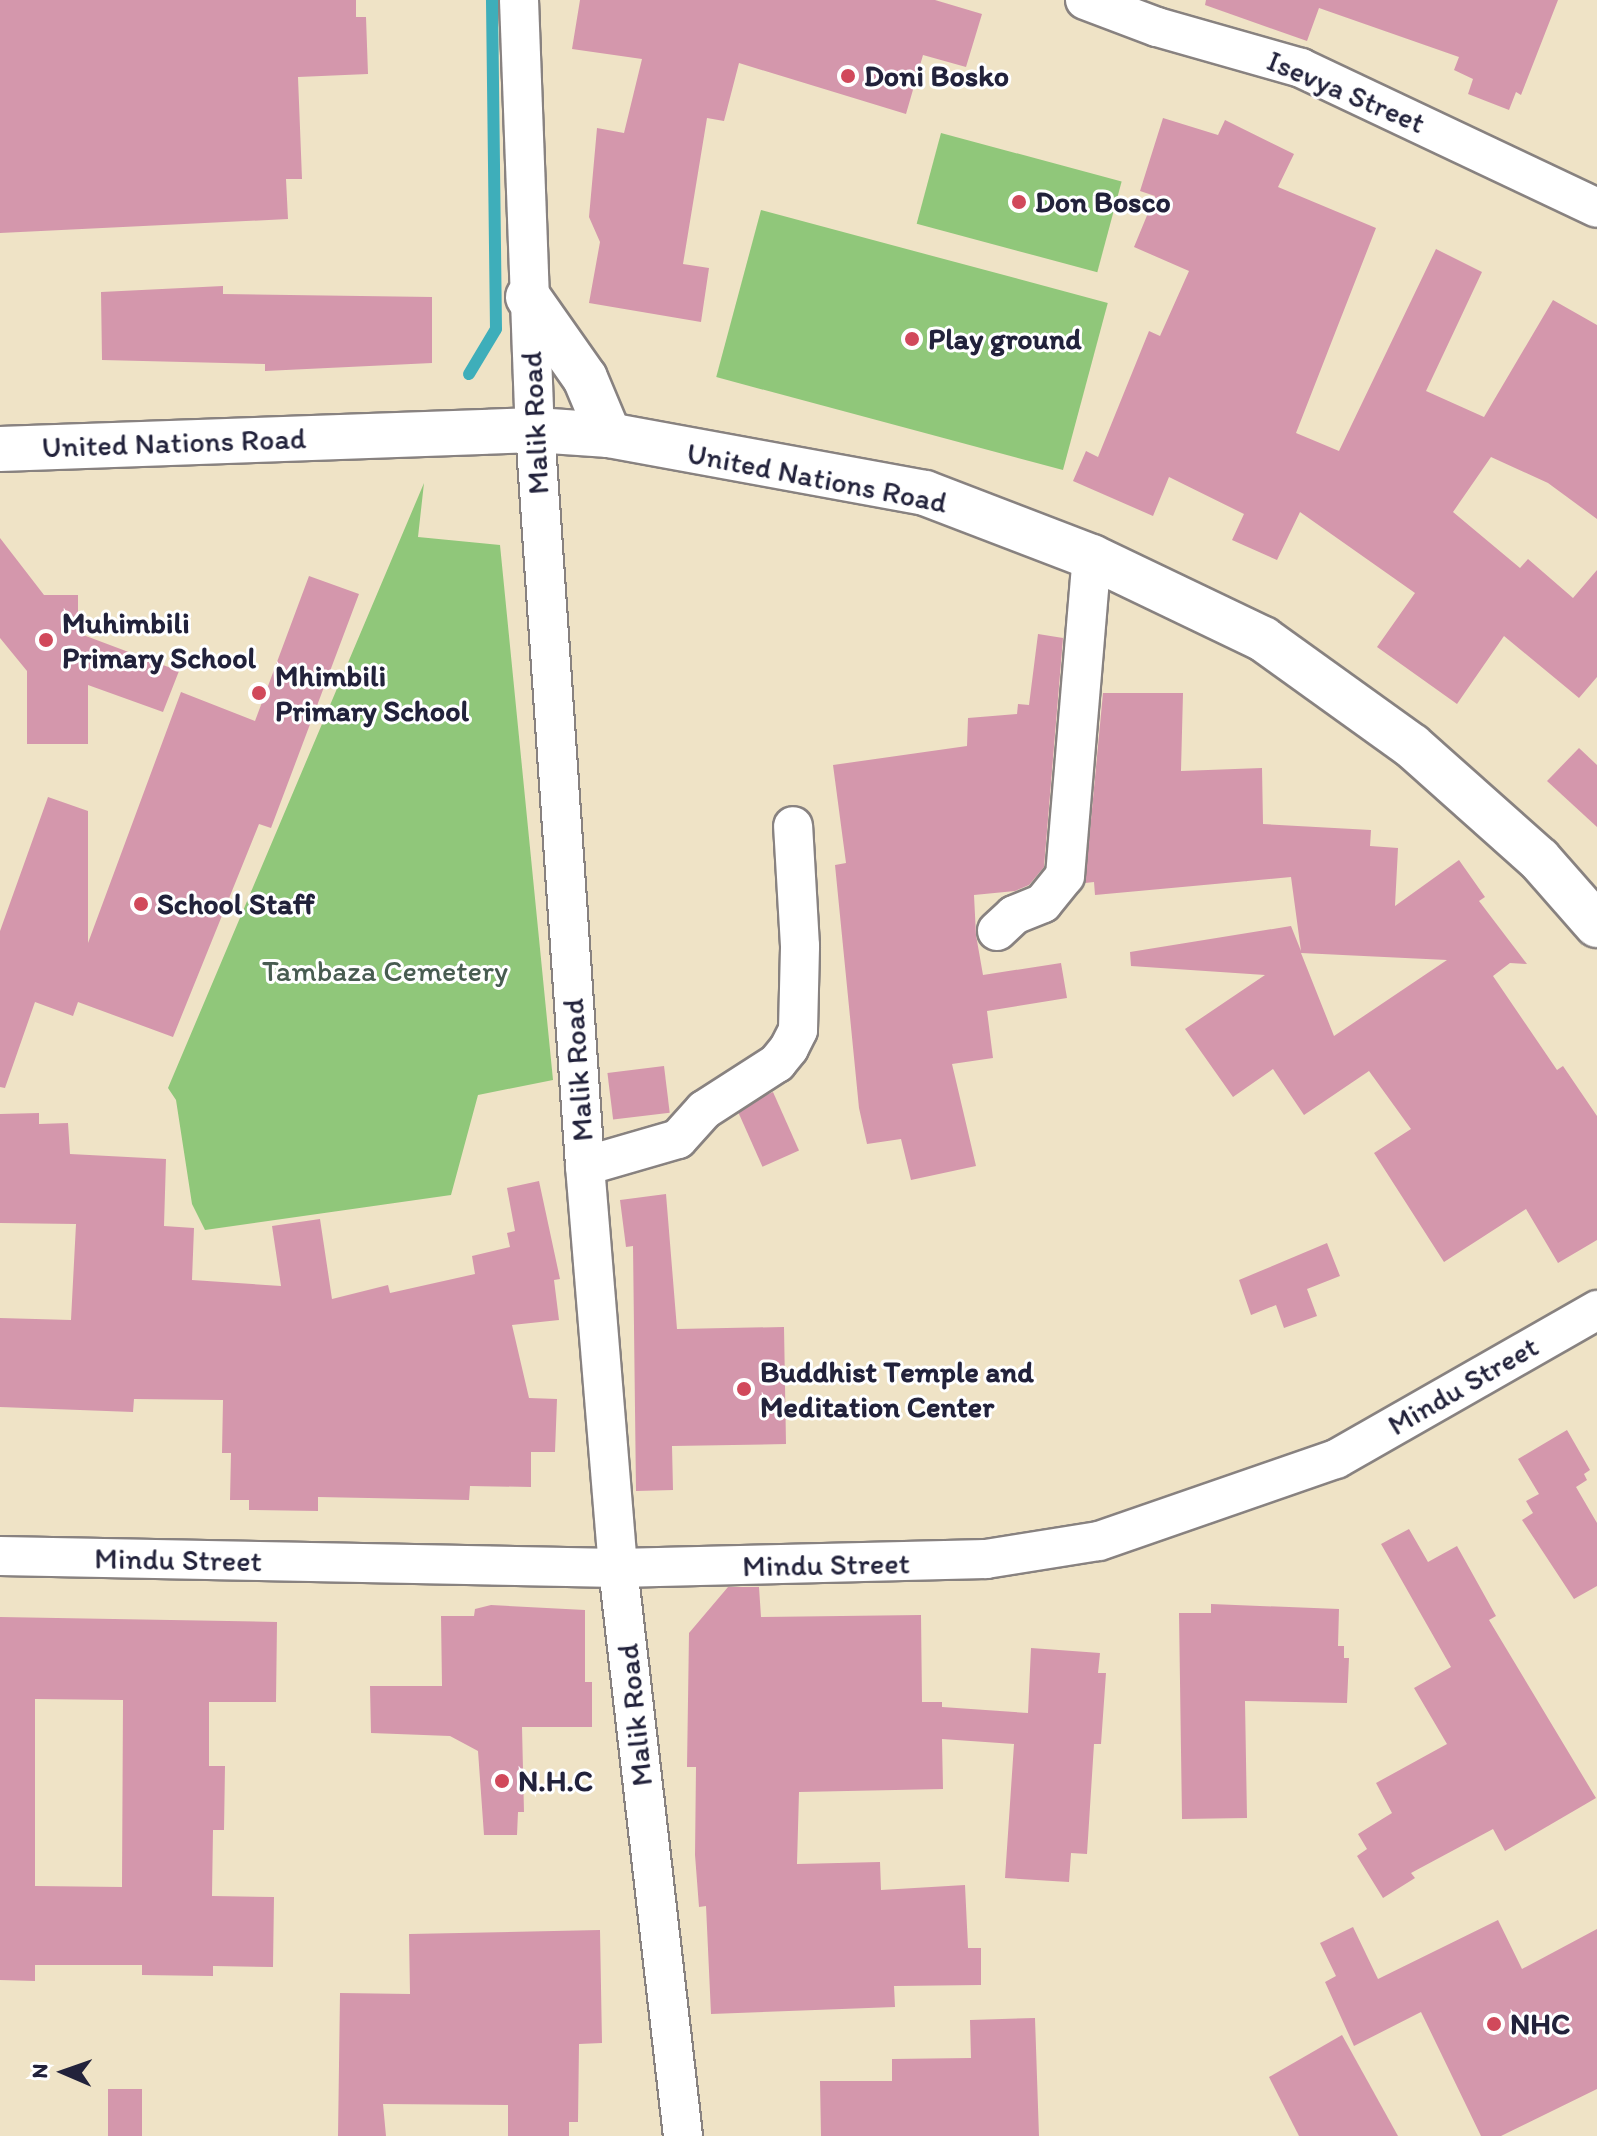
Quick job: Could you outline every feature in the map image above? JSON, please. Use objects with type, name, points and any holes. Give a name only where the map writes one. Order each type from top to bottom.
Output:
[{"type":"street","name":"Malik Road","points":[[519,0],[535,430],[585,1166],[618,1568],[683,2136]]},
{"type":"street","name":"Isevya Street","points":[[1085,0],[1184,16],[1597,208]]},
{"type":"street","points":[[528,297],[585,378],[609,435]]},
{"type":"street","name":"United Nations Road","points":[[0,449],[535,430],[609,435],[925,493],[1092,557],[1263,639],[1412,746],[1539,859],[1597,925]]},
{"type":"street","points":[[997,931],[1014,915],[1043,903],[1065,876],[1092,557]]},
{"type":"street","points":[[585,1166],[678,1139],[704,1110],[777,1063],[789,1048],[798,1030],[800,946],[793,826]]},
{"type":"street","name":"Mindu Street","points":[[0,1556],[618,1568],[986,1559],[1099,1541],[1336,1459],[1597,1310]]},
{"type":"green space","name":"Don Bosco","points":[[941,133],[1122,181],[1097,272],[917,224]]},
{"type":"green space","name":"Play ground","points":[[761,210],[1108,303],[1063,470],[716,377]]},
{"type":"green space","name":"Tambaza Cemetery","points":[[424,483],[418,537],[500,545],[553,1080],[478,1095],[451,1195],[205,1230],[192,1204],[176,1100],[168,1088]]},
{"type":"building","points":[[0,0],[356,0],[356,17],[366,17],[368,74],[298,77],[302,179],[286,179],[288,219],[0,233]]},
{"type":"building","points":[[580,0],[935,0],[982,14],[966,67],[923,55],[906,114],[739,63],[724,121],[707,118],[683,264],[709,268],[701,322],[589,303],[600,242],[589,217],[597,128],[624,133],[642,59],[572,49]]},
{"type":"building","points":[[1206,0],[1558,0],[1521,95],[1516,92],[1509,110],[1468,94],[1473,79],[1454,70],[1459,57],[1319,8],[1307,41],[1205,5]]},
{"type":"building","points":[[1163,118],[1218,135],[1225,120],[1294,154],[1278,187],[1376,228],[1296,433],[1339,451],[1436,249],[1482,272],[1426,391],[1484,417],[1553,300],[1597,325],[1597,519],[1548,483],[1491,457],[1453,512],[1520,568],[1528,559],[1573,598],[1597,570],[1597,677],[1579,698],[1504,636],[1457,704],[1377,647],[1415,593],[1300,512],[1277,560],[1232,540],[1244,514],[1169,477],[1153,516],[1073,481],[1086,451],[1098,457],[1149,331],[1160,336],[1189,271],[1134,247],[1155,196],[1140,191]]},
{"type":"building","points":[[223,286],[223,294],[432,297],[432,363],[265,371],[265,364],[102,360],[101,292]]},
{"type":"building","points":[[0,538],[44,595],[78,595],[78,633],[179,671],[163,712],[88,685],[88,744],[27,744],[27,671],[0,638]]},
{"type":"building","points":[[309,576],[359,594],[271,828],[259,824],[173,1037],[78,1002],[73,1016],[35,1002],[5,1088],[0,1087],[0,931],[48,797],[88,811],[88,943],[181,692],[255,721]]},
{"type":"building","points":[[1038,634],[1063,638],[1044,867],[1029,885],[1015,891],[974,895],[976,935],[983,975],[1061,963],[1067,998],[987,1011],[993,1058],[952,1064],[976,1166],[911,1180],[901,1139],[867,1144],[859,1108],[835,865],[846,863],[833,765],[967,746],[968,718],[1017,714],[1018,704],[1029,705]]},
{"type":"building","points":[[1103,693],[1183,693],[1181,771],[1262,768],[1263,824],[1371,830],[1370,846],[1398,848],[1395,906],[1459,860],[1485,897],[1479,901],[1527,964],[1510,963],[1493,976],[1557,1070],[1563,1066],[1597,1116],[1597,1240],[1558,1263],[1526,1209],[1444,1262],[1374,1153],[1411,1129],[1369,1071],[1304,1115],[1273,1069],[1233,1097],[1185,1029],[1265,975],[1131,966],[1130,952],[1291,926],[1301,951],[1291,877],[1095,895],[1094,882],[1085,883]],"holes":[[[1301,953],[1447,960],[1334,1036]]]},
{"type":"building","points":[[1579,748],[1597,765],[1597,827],[1547,781]]},
{"type":"building","points":[[664,1066],[670,1113],[613,1120],[607,1073]]},
{"type":"building","points":[[773,1092],[799,1150],[762,1167],[736,1108]]},
{"type":"building","points":[[39,1113],[39,1124],[68,1123],[70,1154],[166,1159],[164,1226],[194,1228],[192,1280],[281,1286],[272,1226],[320,1219],[332,1299],[388,1285],[390,1293],[475,1274],[472,1256],[510,1247],[507,1233],[515,1231],[507,1188],[539,1181],[560,1279],[554,1280],[559,1320],[512,1325],[529,1398],[557,1399],[555,1452],[531,1452],[531,1487],[470,1486],[469,1500],[318,1497],[318,1511],[249,1510],[249,1500],[230,1500],[231,1453],[222,1453],[223,1400],[134,1399],[133,1412],[0,1407],[0,1318],[71,1320],[76,1224],[0,1223],[0,1114]]},
{"type":"building","points":[[666,1194],[677,1329],[784,1327],[786,1444],[672,1446],[673,1490],[636,1491],[633,1246],[626,1247],[620,1200]]},
{"type":"building","points":[[1327,1243],[1340,1276],[1307,1289],[1317,1316],[1284,1328],[1276,1305],[1251,1315],[1239,1280]]},
{"type":"building","points":[[1567,1430],[1590,1470],[1584,1474],[1587,1480],[1576,1487],[1597,1523],[1597,1586],[1574,1599],[1522,1520],[1533,1513],[1526,1501],[1539,1494],[1518,1459]]},
{"type":"building","points":[[1409,1529],[1428,1562],[1457,1546],[1496,1616],[1489,1620],[1596,1798],[1505,1851],[1493,1829],[1411,1873],[1415,1878],[1383,1898],[1357,1856],[1367,1849],[1358,1834],[1392,1813],[1376,1783],[1447,1744],[1414,1688],[1451,1667],[1381,1544]]},
{"type":"building","points":[[728,1587],[759,1587],[761,1617],[921,1615],[922,1702],[942,1702],[942,1707],[1028,1713],[1031,1648],[1100,1653],[1098,1673],[1106,1673],[1101,1744],[1094,1744],[1087,1854],[1071,1853],[1069,1882],[1005,1878],[1014,1744],[942,1739],[943,1789],[799,1792],[797,1864],[880,1862],[881,1890],[965,1885],[968,1948],[981,1948],[981,1985],[894,1986],[895,2007],[711,2014],[706,1906],[699,1907],[695,1855],[696,1767],[687,1767],[689,1633]]},
{"type":"building","points":[[1211,1604],[1339,1609],[1338,1646],[1344,1646],[1344,1658],[1349,1658],[1347,1703],[1245,1701],[1247,1818],[1182,1819],[1179,1613],[1211,1613]]},
{"type":"building","points":[[491,1605],[585,1610],[585,1682],[592,1682],[592,1727],[522,1727],[524,1812],[518,1812],[517,1835],[484,1835],[478,1751],[450,1736],[371,1733],[370,1686],[442,1686],[441,1616],[474,1616],[475,1609]]},
{"type":"building","points":[[0,1617],[277,1622],[276,1702],[209,1702],[209,1766],[225,1766],[224,1830],[213,1830],[212,1896],[274,1897],[273,1967],[213,1966],[213,1976],[142,1975],[142,1965],[35,1965],[35,1981],[0,1980]],"holes":[[[35,1699],[123,1700],[122,1887],[35,1886]]]},
{"type":"building","points":[[1498,1920],[1522,1969],[1597,1929],[1597,2089],[1501,2136],[1481,2136],[1421,2012],[1354,2046],[1325,1982],[1336,1976],[1320,1943],[1353,1927],[1378,1979]]},
{"type":"building","points":[[600,1930],[602,2043],[579,2044],[578,2122],[569,2122],[569,2136],[508,2136],[508,2105],[383,2104],[386,2136],[338,2136],[340,1993],[410,1994],[409,1934]]},
{"type":"building","points":[[1035,2018],[1039,2136],[821,2136],[820,2081],[892,2081],[892,2059],[971,2058],[970,2020]]},
{"type":"building","points":[[1342,2035],[1398,2136],[1299,2136],[1269,2077]]},
{"type":"building","points":[[108,2089],[142,2089],[142,2136],[108,2136]]},
{"type":"waterway","points":[[469,374],[496,329],[492,0]]},
{"type":"place","name":"Doni Bosko","points":[[848,76]]},
{"type":"place","name":"Don Bosco","points":[[1019,202]]},
{"type":"place","name":"Play ground","points":[[912,339]]},
{"type":"place","name":"Muhimbili Primary School","points":[[46,640]]},
{"type":"place","name":"Mhimbili Primary School","points":[[259,693]]},
{"type":"place","name":"School Staff","points":[[141,904]]},
{"type":"place","name":"Buddhist Temple and Meditation Center","points":[[744,1389]]},
{"type":"place","name":"N.H.C","points":[[502,1781]]},
{"type":"place","name":"NHC","points":[[1494,2024]]}]
